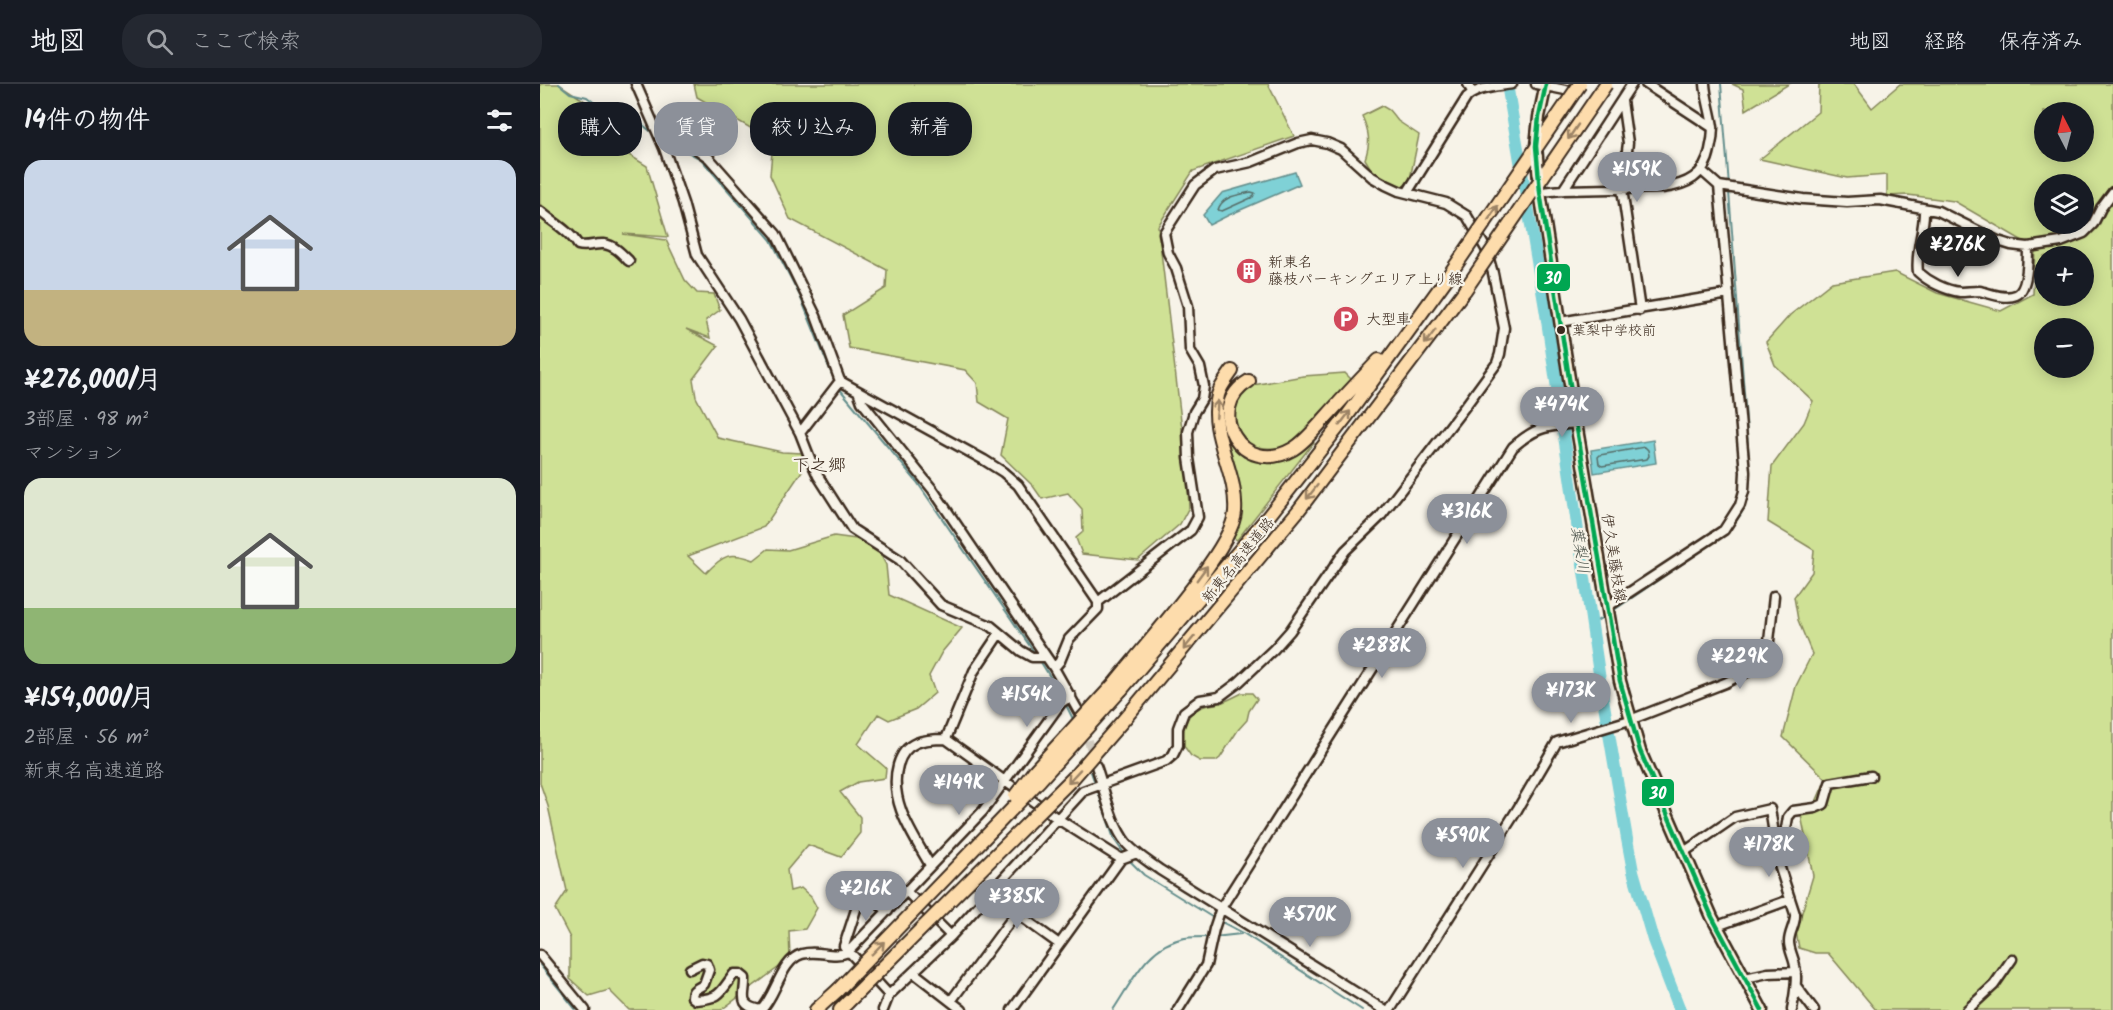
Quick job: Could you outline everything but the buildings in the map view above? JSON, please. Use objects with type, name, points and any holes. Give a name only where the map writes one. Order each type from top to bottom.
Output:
[{"type":"highway","name":"新東名高速道路","points":[[816,1010],[972,851],[1267,518],[1347,416],[1448,278],[1579,84]]},
{"type":"highway","name":"新東名高速道路","points":[[844,1006],[1065,786],[1127,716],[1298,511],[1465,290],[1606,84]]},
{"type":"highway","points":[[1250,381],[1240,387],[1230,404],[1228,423],[1239,442],[1251,454],[1265,457],[1278,456],[1294,448],[1310,434],[1411,327]]},
{"type":"highway","points":[[1117,687],[1188,593],[1232,529],[1235,513],[1234,492],[1215,423],[1218,393],[1232,371]]},
{"type":"main road","name":"伊久美藤枝線","points":[[1542,85],[1536,146],[1540,192],[1576,423],[1627,721],[1717,926],[1762,1010]]},
{"type":"street","points":[[636,84],[654,123]]},
{"type":"street","points":[[1407,193],[1470,88],[1512,84]]},
{"type":"street","points":[[1542,85],[1570,91],[1579,84]]},
{"type":"street","points":[[1563,190],[1632,84]]},
{"type":"street","points":[[1646,84],[1713,128]]},
{"type":"street","points":[[1540,192],[1662,188],[1677,186],[1693,180],[1702,171],[1709,156],[1713,128],[1705,84]]},
{"type":"street","points":[[1622,100],[1628,143],[1622,189],[1640,309]]},
{"type":"street","points":[[883,1010],[889,995],[951,936],[1083,791],[1166,762],[1178,745],[1178,728],[1184,712],[1200,700],[1219,697],[1239,682],[1274,649],[1290,631],[1345,551],[1380,517],[1497,363],[1504,328],[1493,273],[1483,243],[1467,216],[1458,209],[1427,197],[1392,188],[1372,177],[1341,149],[1312,140],[1298,143],[1251,162],[1215,170],[1195,184],[1164,232],[1168,253],[1176,268],[1188,306],[1190,350],[1203,380],[1202,399],[1194,412],[1188,432],[1189,458],[1198,517],[1187,534],[1098,602]]},
{"type":"street","points":[[667,156],[683,202],[697,255],[739,320],[801,433],[810,461],[818,476],[852,530],[900,560],[942,605],[991,626],[1032,657],[1045,657]]},
{"type":"street","points":[[706,156],[776,234],[816,316],[840,381],[1003,472],[1018,485],[1098,602],[1098,609],[1069,639],[1060,661],[1054,668]]},
{"type":"street","points":[[1702,171],[1719,186],[1803,199],[1846,202],[1880,200],[1938,211],[1998,241],[2028,247],[2061,242],[2084,232],[2093,224],[2113,192]]},
{"type":"street","points":[[1607,607],[1724,530],[1740,505],[1744,491],[1745,472],[1719,186]]},
{"type":"street","points":[[1924,209],[1925,221],[1917,264],[1918,272],[1929,282],[1958,292],[1978,291],[2004,297],[2016,295],[2024,288],[2028,247]]},
{"type":"street","points":[[540,211],[574,238],[578,245],[583,247],[604,244],[612,247],[629,261]]},
{"type":"street","points":[[1560,322],[1729,294]]},
{"type":"street","points":[[801,433],[840,381]]},
{"type":"street","points":[[858,391],[862,402],[933,490],[1054,668],[1080,714]]},
{"type":"street","points":[[1178,1010],[1206,965],[1221,908],[1513,447],[1529,433],[1576,423]]},
{"type":"street","points":[[1390,1010],[1517,810],[1557,742],[1627,721],[1725,683],[1763,660],[1769,641],[1774,596]]},
{"type":"street","points":[[946,738],[975,671],[999,634]]},
{"type":"street","points":[[690,969],[702,963],[707,964],[709,970],[704,984],[694,988],[692,992],[692,997],[696,1000],[712,999],[718,995],[734,974],[740,974],[745,978],[742,997],[745,1003],[751,1008],[760,1010],[767,1004],[784,970],[797,956],[805,953],[825,953],[837,956],[848,952],[982,811],[1061,704],[1071,696]]},
{"type":"street","points":[[930,865],[899,805],[895,777],[901,753],[908,746],[932,739],[946,738],[1058,819],[1121,859]]},
{"type":"street","points":[[1095,766],[1120,831],[1137,853],[1160,870],[1384,1010]]},
{"type":"street","points":[[1776,847],[1784,841],[1788,817],[1793,811],[1815,808],[1824,804],[1830,783],[1871,776]]},
{"type":"street","points":[[1684,852],[1736,817],[1770,809],[1776,847],[1796,920],[1791,929],[1789,943],[1796,972],[1792,1010]]},
{"type":"street","points":[[1012,1010],[1121,859],[1137,853]]},
{"type":"street","points":[[888,911],[862,891],[844,946],[889,995]]},
{"type":"street","points":[[906,891],[951,936]]},
{"type":"street","points":[[990,894],[1059,944]]},
{"type":"street","points":[[1717,926],[1789,900]]},
{"type":"street","points":[[951,1001],[1016,913]]},
{"type":"street","points":[[540,955],[585,1010]]},
{"type":"street","points":[[1967,1010],[1994,985],[2012,959]]},
{"type":"street","points":[[913,972],[962,1010]]},
{"type":"street","points":[[1745,978],[1768,973],[1796,972]]},
{"type":"street","points":[[1796,986],[1814,1010]]},
{"type":"green space","points":[[540,84],[559,84],[586,102],[558,102],[558,156],[631,156],[647,166],[668,237],[623,234],[666,240],[685,280],[697,293],[714,294],[720,310],[706,320],[710,338],[686,329],[718,346],[693,379],[696,397],[718,438],[782,452],[802,453],[802,471],[764,527],[688,556],[706,573],[727,556],[733,555],[754,560],[768,549],[788,550],[834,536],[856,539],[878,550],[886,565],[889,595],[962,628],[942,652],[929,676],[935,693],[916,709],[889,720],[878,714],[858,744],[886,768],[885,778],[858,782],[840,792],[860,817],[860,833],[841,857],[808,845],[787,870],[790,891],[801,888],[811,897],[817,908],[805,929],[789,931],[790,959],[721,1010],[629,1010],[609,990],[589,996],[570,979],[570,938],[555,909],[567,891],[548,806],[540,783]]},
{"type":"green space","points":[[694,84],[1268,84],[1294,136],[1193,171],[1158,226],[1187,471],[1189,507],[1180,524],[1138,560],[1082,554],[1076,538],[1083,532],[1082,509],[1068,493],[1042,499],[1033,486],[1001,455],[1008,419],[979,402],[977,383],[965,370],[849,348],[843,315],[886,288],[887,270],[790,219],[770,175],[772,156],[876,156],[876,102],[750,102],[750,128],[738,121],[738,102],[706,102],[697,97]]},
{"type":"green space","points":[[1732,84],[1789,84],[1746,110],[1743,89]]},
{"type":"green space","points":[[1819,84],[1854,84],[1872,108],[1900,84],[2113,84],[2113,1010],[1876,1010],[1828,953],[1815,953],[1799,948],[1796,932],[1813,876],[1801,815],[1812,811],[1826,779],[1783,737],[1796,686],[1812,654],[1798,620],[1794,597],[1812,572],[1814,550],[1768,522],[1772,466],[1804,423],[1813,401],[1775,365],[1766,342],[1790,315],[1832,282],[1895,272],[1937,293],[2001,311],[2033,294],[2034,271],[2034,306],[2094,306],[2094,246],[2034,247],[1954,201],[1908,195],[1887,196],[1887,175],[1847,178],[1760,159],[1818,112]]},
{"type":"green space","points":[[1382,106],[1389,110],[1398,121],[1419,135],[1410,179],[1403,187],[1374,174],[1365,159],[1368,137],[1362,116]]},
{"type":"green space","points":[[1345,373],[1352,380],[1330,407],[1301,436],[1284,447],[1272,449],[1251,446],[1233,423],[1235,405],[1248,386],[1303,376]]},
{"type":"green space","points":[[1224,434],[1244,457],[1262,463],[1287,460],[1312,440],[1314,442],[1237,540],[1234,538],[1241,506],[1240,492]]},
{"type":"green space","points":[[1242,693],[1252,693],[1257,699],[1249,711],[1247,720],[1220,758],[1216,761],[1200,761],[1191,756],[1181,742],[1190,715],[1199,708],[1222,702]]},
{"type":"water","points":[[1295,172],[1300,184],[1209,225],[1203,215],[1222,193]]},
{"type":"water","points":[[1653,440],[1656,463],[1594,473],[1591,450]]},
{"type":"waterway","points":[[559,84],[570,93],[587,97],[607,113],[643,125],[654,134]]},
{"type":"waterway","name":"葉梨川","points":[[1507,84],[1546,314],[1601,687],[1627,839],[1633,871],[1653,940],[1680,1010]]},
{"type":"waterway","points":[[1721,84],[1729,186]]},
{"type":"waterway","points":[[695,156],[701,159],[771,240],[800,296],[835,382]]},
{"type":"waterway","points":[[1611,612],[1722,537],[1736,522],[1746,501],[1750,473],[1729,192]]},
{"type":"waterway","points":[[838,387],[917,482],[1036,655]]},
{"type":"waterway","points":[[1592,624],[1606,615]]},
{"type":"waterway","points":[[1039,659],[1063,698]]},
{"type":"waterway","points":[[1065,703],[1073,719]]},
{"type":"waterway","points":[[1091,772],[1095,783]]},
{"type":"waterway","points":[[1097,789],[1114,839],[1125,855]]},
{"type":"waterway","points":[[1128,859],[1144,875],[1215,919]]},
{"type":"waterway","points":[[1220,921],[1243,933],[1362,1010]]},
{"type":"waterway","points":[[1214,937],[1241,934]]},
{"type":"waterway","points":[[1113,1010],[1134,976],[1161,948],[1185,938],[1208,937]]},
{"type":"waterway","points":[[540,965],[576,1010]]},
{"type":"tunnel","points":[[1084,729],[1094,759]]},
{"type":"transit line","name":"30","points":[[1546,84],[1536,146],[1540,192],[1620,681],[1640,751],[1712,917],[1762,1010]]},
{"type":"place","name":"新東名 藤枝パーキングエリア上り線","points":[[1249,271]]},
{"type":"place","name":"大型車","points":[[1346,319]]},
{"type":"place","name":"葉梨中学校前","points":[[1561,330]]},
{"type":"district","name":"下之郷","points":[[819,465]]}]
